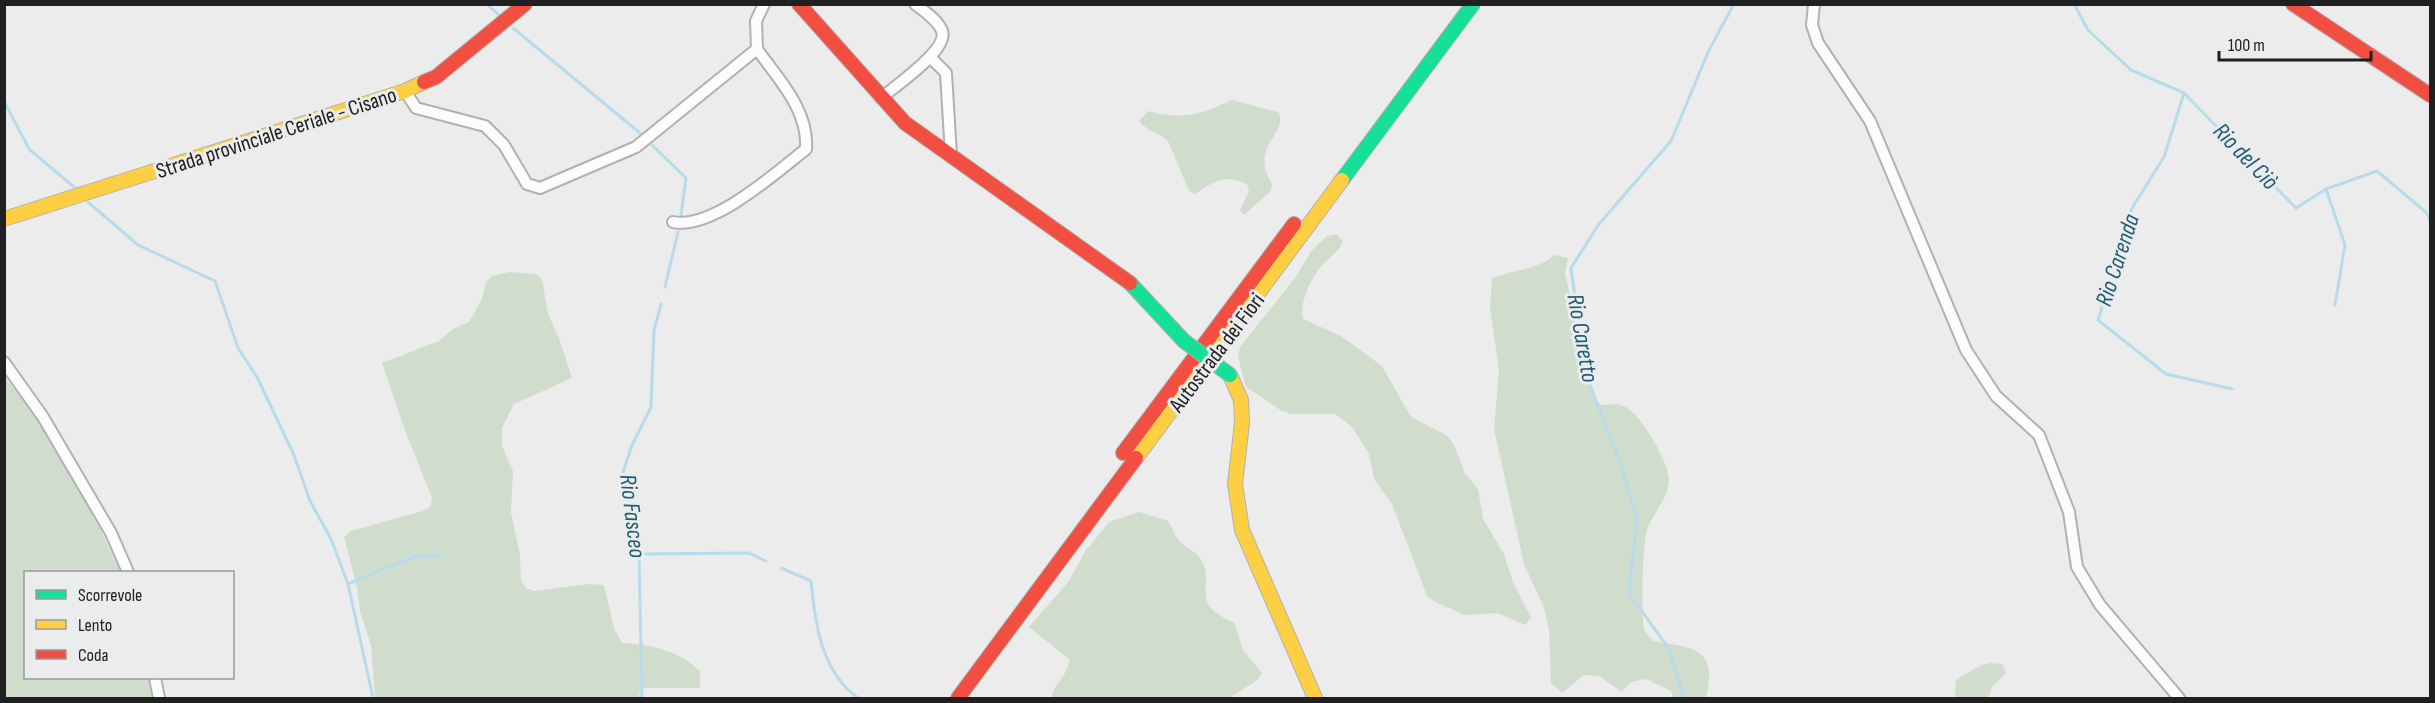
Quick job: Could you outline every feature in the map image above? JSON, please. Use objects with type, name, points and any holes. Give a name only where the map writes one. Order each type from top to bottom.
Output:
[{"type":"main road","name":"Strada provinciale Ceriale - Cisano","points":[[4,219],[405,91],[436,77],[525,4]]},
{"type":"main road","points":[[799,4],[905,123],[1114,270],[1143,294],[1184,340],[1230,375],[1241,400],[1242,423],[1235,484],[1242,530],[1315,699]]},
{"type":"main road","name":"Autostrada dei Fiori","points":[[942,699],[1456,4]]},
{"type":"main road","name":"Autostrada dei Fiori","points":[[958,699],[1473,4]]},
{"type":"main road","points":[[2293,4],[2430,95]]},
{"type":"street","points":[[673,222],[690,224],[736,203],[806,149],[807,137],[792,97],[757,49],[756,21],[764,4]]},
{"type":"street","points":[[881,98],[938,49],[942,31],[930,15],[915,4]]},
{"type":"street","points":[[1814,4],[1812,25],[1818,43],[1870,121],[1966,350],[1996,396],[2039,435],[2069,512],[2077,567],[2100,605],[2179,699]]},
{"type":"street","points":[[405,91],[416,108],[485,126],[504,145],[527,184],[540,188],[636,147],[757,49]]},
{"type":"street","points":[[930,57],[946,73],[951,155]]},
{"type":"street","points":[[4,362],[49,427],[111,532],[127,571]]},
{"type":"street","points":[[155,679],[159,699]]},
{"type":"green space","points":[[1232,100],[1278,112],[1280,120],[1264,160],[1272,184],[1271,191],[1244,215],[1240,210],[1249,191],[1247,184],[1226,179],[1214,182],[1195,194],[1189,191],[1169,143],[1139,121],[1148,111],[1171,115],[1191,114]]},
{"type":"green space","points":[[1337,234],[1343,242],[1319,268],[1311,282],[1303,305],[1303,319],[1341,336],[1382,366],[1411,417],[1446,435],[1453,443],[1465,473],[1478,489],[1483,519],[1504,554],[1513,582],[1531,617],[1525,625],[1497,613],[1465,615],[1427,596],[1392,504],[1374,479],[1369,454],[1352,427],[1335,414],[1292,414],[1282,411],[1246,387],[1238,357],[1240,347],[1295,278],[1312,250],[1327,236]]},
{"type":"green space","points":[[1554,255],[1568,258],[1565,273],[1593,398],[1602,405],[1613,404],[1629,409],[1641,422],[1665,463],[1669,480],[1668,487],[1647,530],[1644,549],[1643,624],[1653,641],[1691,649],[1700,653],[1706,660],[1709,681],[1706,698],[1673,698],[1671,691],[1646,679],[1631,682],[1622,692],[1599,676],[1584,675],[1562,693],[1551,683],[1549,630],[1544,608],[1524,564],[1494,429],[1499,370],[1490,308],[1492,279],[1532,267]]},
{"type":"green space","points":[[509,272],[536,274],[542,279],[548,314],[559,338],[572,378],[514,404],[502,428],[502,446],[513,471],[511,513],[520,555],[521,581],[526,588],[534,591],[590,584],[604,585],[614,628],[622,643],[654,647],[683,658],[700,671],[700,688],[644,688],[639,693],[640,698],[375,698],[371,645],[360,611],[357,588],[344,537],[351,531],[423,511],[430,507],[432,498],[406,433],[382,363],[439,341],[453,329],[469,322],[482,299],[486,282],[492,276]]},
{"type":"green space","points":[[4,377],[37,418],[90,506],[120,571],[24,571],[24,679],[148,679],[152,698],[5,698]]},
{"type":"green space","points":[[1139,512],[1168,521],[1179,541],[1199,557],[1206,575],[1207,600],[1219,615],[1234,622],[1243,650],[1262,673],[1256,681],[1229,698],[1052,698],[1069,659],[1029,627],[1069,581],[1084,553],[1109,522]]},
{"type":"green space","points":[[2002,664],[2006,673],[1992,687],[1988,698],[1955,698],[1956,680],[1981,665]]},
{"type":"waterway","name":"Rio Fasceo","points":[[487,4],[499,15]]},
{"type":"waterway","name":"Rio Caretto","points":[[1684,698],[1669,649],[1629,593],[1637,519],[1620,462],[1586,375],[1571,268],[1599,224],[1671,141],[1709,50],[1734,4]]},
{"type":"waterway","name":"Rio del Ciò","points":[[2074,4],[2088,30],[2131,70],[2184,93],[2296,208],[2326,189],[2377,171],[2427,213],[2430,221]]},
{"type":"waterway","name":"Rio Fasceo","points":[[513,28],[640,133]]},
{"type":"waterway","name":"Rio Carenda","points":[[2184,93],[2164,157],[2132,208],[2098,320],[2166,374],[2232,389]]},
{"type":"waterway","points":[[4,101],[29,149],[74,187]]},
{"type":"waterway","name":"Rio Fasceo","points":[[652,145],[686,178],[681,215]]},
{"type":"waterway","name":"Rio Carenda","points":[[2326,189],[2345,245],[2335,305]]},
{"type":"waterway","points":[[88,202],[138,245],[215,281],[238,348],[257,377],[294,455],[310,501],[331,539],[348,584],[373,698]]},
{"type":"waterway","name":"Rio Fasceo","points":[[665,287],[678,232]]},
{"type":"waterway","name":"Rio Fasceo","points":[[642,698],[639,554],[623,472],[632,445],[651,407],[654,331],[661,304]]},
{"type":"waterway","points":[[639,554],[749,553],[766,561]]},
{"type":"waterway","points":[[348,584],[413,557],[442,555]]},
{"type":"waterway","points":[[781,568],[811,581],[822,646],[836,674],[858,698]]},
{"type":"traffic: fast","points":[[1342,180],[1473,4]]},
{"type":"traffic: fast","points":[[1130,283],[1184,341]]},
{"type":"traffic: fast","points":[[1184,341],[1230,375]]},
{"type":"traffic: slow","points":[[4,219],[405,91],[424,82]]},
{"type":"traffic: slow","points":[[1136,458],[1342,180]]},
{"type":"traffic: slow","points":[[1230,375],[1241,400],[1242,423],[1235,484],[1242,530],[1315,698]]},
{"type":"traffic: jam","points":[[424,82],[436,77],[525,4]]},
{"type":"traffic: jam","points":[[799,4],[905,123],[1130,283]]},
{"type":"traffic: jam","points":[[2293,4],[2430,95]]},
{"type":"traffic: jam","points":[[1123,453],[1294,224]]},
{"type":"traffic: jam","points":[[958,698],[1136,458]]}]
